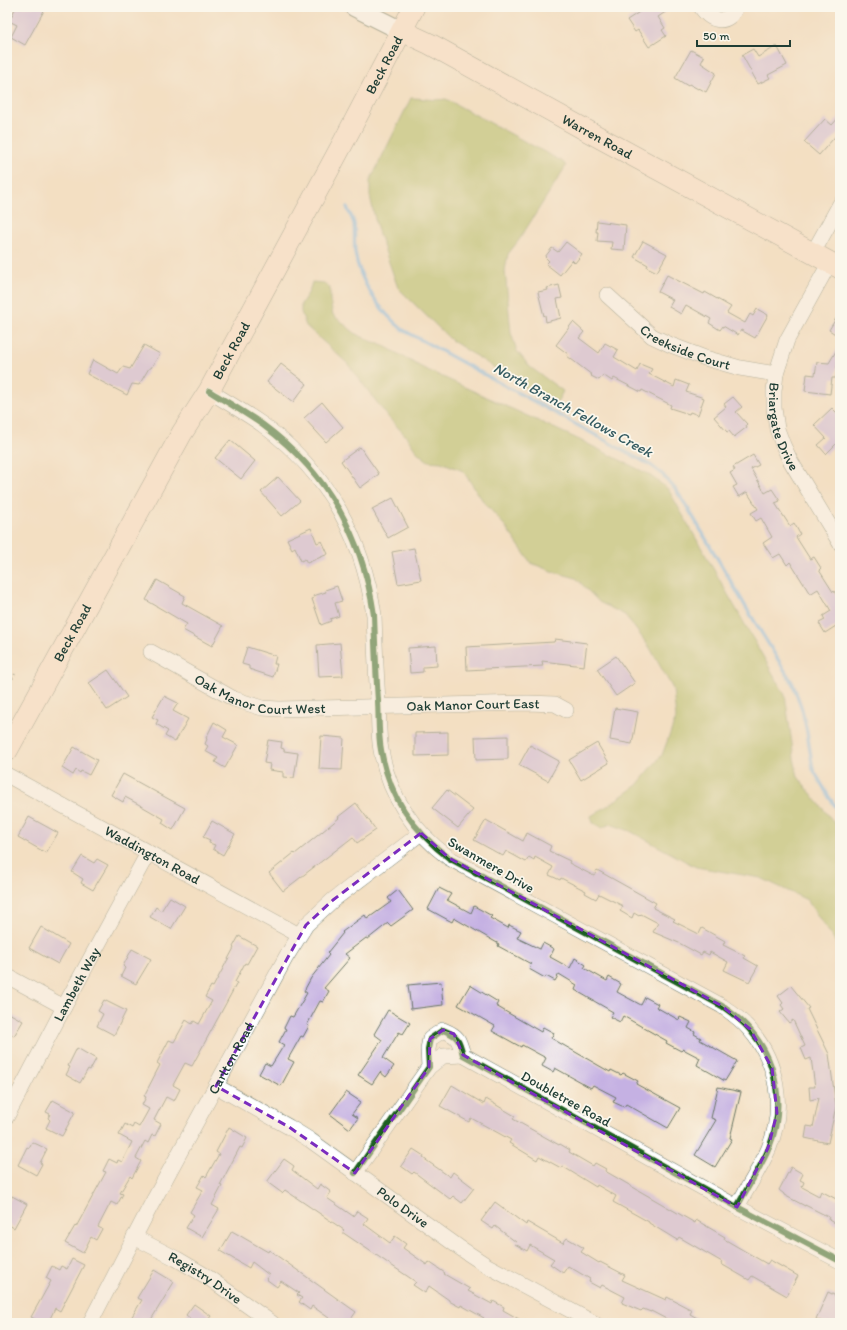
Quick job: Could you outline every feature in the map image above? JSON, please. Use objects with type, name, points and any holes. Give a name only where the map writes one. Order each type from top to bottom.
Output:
[{"type":"main road","name":"Beck Road","points":[[7,751],[182,433],[209,391],[342,145],[414,7]]},
{"type":"main road","name":"Warren Road","points":[[402,31],[430,44],[832,261]]},
{"type":"street","name":"Warren Road","points":[[354,7],[402,31]]},
{"type":"street","points":[[702,7],[709,16],[715,20],[723,20],[733,14],[736,7]]},
{"type":"street","name":"Briargate Drive","points":[[840,204],[832,261],[790,333],[776,374],[774,391],[774,408],[777,428],[782,444],[840,543]]},
{"type":"street","name":"Creekside Court","points":[[607,295],[652,336],[671,345],[705,358],[740,368],[776,374]]},
{"type":"street","name":"Swanmere Drive","points":[[209,391],[258,422],[285,443],[319,480],[342,515],[360,554],[371,597],[374,615],[381,749],[388,778],[400,805],[421,833],[449,858],[722,1006],[750,1029],[762,1046],[772,1068],[777,1092],[775,1129],[768,1148],[737,1207]]},
{"type":"street","name":"Oak Manor Court West","points":[[151,652],[234,699],[262,708],[279,710],[378,706]]},
{"type":"street","name":"Oak Manor Court East","points":[[378,706],[528,703],[555,704],[566,710]]},
{"type":"street","name":"Waddington Road","points":[[7,775],[299,935]]},
{"type":"street","name":"Carlton Road","points":[[90,1323],[134,1237],[299,935],[306,925],[333,900],[421,833]]},
{"type":"street","name":"Lambeth Way","points":[[7,1116],[64,1007],[148,853]]},
{"type":"street","points":[[7,976],[64,1007]]},
{"type":"street","points":[[355,1173],[429,1067],[443,1056],[463,1054],[460,1042],[454,1034],[443,1030],[430,1039],[428,1049],[429,1067]]},
{"type":"street","name":"Doubletree Road","points":[[463,1054],[737,1207],[840,1261]]},
{"type":"street","name":"Polo Drive","points":[[216,1086],[289,1127],[486,1265],[594,1323]]},
{"type":"street","name":"Registry Drive","points":[[134,1237],[206,1276],[272,1323]]},
{"type":"path","points":[[7,689],[16,672]]},
{"type":"highlighted area","points":[[421,833],[449,858],[722,1006],[750,1029],[772,1068],[777,1113],[768,1148],[737,1207],[463,1055],[454,1034],[443,1030],[430,1039],[429,1067],[355,1173],[289,1127],[216,1086],[306,925],[333,900]]},
{"type":"green space","points":[[411,98],[438,100],[446,99],[563,162],[566,166],[519,240],[508,254],[505,270],[511,333],[517,351],[530,367],[563,391],[557,403],[548,402],[451,340],[398,288],[377,228],[370,196],[370,181]]},
{"type":"green space","points":[[312,282],[324,283],[330,288],[330,300],[333,315],[356,334],[373,342],[379,343],[421,367],[584,442],[648,474],[668,489],[785,695],[798,777],[840,830],[840,949],[807,900],[761,878],[696,867],[630,831],[610,824],[602,828],[593,823],[591,816],[637,785],[662,755],[676,718],[673,689],[650,648],[625,615],[599,602],[576,578],[551,571],[531,563],[505,526],[483,501],[463,471],[441,462],[428,461],[416,451],[406,436],[388,417],[347,363],[306,326],[301,312],[301,304],[309,292]]},
{"type":"building","points":[[16,7],[46,7],[25,45],[11,37],[17,25],[9,21]]},
{"type":"building","points":[[647,7],[673,7],[658,17],[665,28],[662,30],[666,36],[649,47],[638,30],[635,32],[627,20]]},
{"type":"building","points":[[777,46],[787,65],[768,75],[770,78],[758,84],[742,55],[753,49],[758,57]]},
{"type":"building","points":[[691,50],[704,57],[701,63],[716,73],[706,92],[689,84],[688,86],[675,78]]},
{"type":"building","points":[[840,116],[840,131],[819,155],[804,142],[825,119],[832,125]]},
{"type":"building","points":[[597,221],[626,225],[624,250],[611,249],[612,242],[597,241]]},
{"type":"building","points":[[643,241],[667,254],[657,272],[647,267],[648,265],[634,257]]},
{"type":"building","points":[[566,242],[582,254],[575,263],[572,260],[560,275],[546,264],[549,261],[545,257],[552,248],[558,252]]},
{"type":"building","points":[[667,275],[704,294],[705,292],[731,307],[727,313],[745,323],[750,314],[753,316],[757,309],[768,315],[755,338],[741,330],[738,335],[723,326],[720,330],[709,323],[711,319],[686,305],[681,314],[669,307],[673,300],[658,292]]},
{"type":"building","points":[[559,285],[562,298],[557,299],[561,318],[546,322],[538,292],[548,290],[547,288]]},
{"type":"building","points":[[840,312],[840,337],[829,330]]},
{"type":"building","points":[[573,322],[584,332],[579,338],[599,353],[605,343],[618,350],[614,357],[637,371],[640,364],[652,369],[649,374],[674,387],[676,380],[689,385],[686,392],[704,398],[698,415],[690,412],[689,414],[670,408],[671,405],[614,378],[612,381],[603,375],[599,380],[591,376],[592,375],[567,356],[568,354],[556,345]]},
{"type":"building","points":[[144,345],[160,354],[151,368],[149,368],[139,385],[132,384],[127,395],[87,374],[93,360],[118,374],[123,367],[130,369]]},
{"type":"building","points":[[839,346],[836,378],[832,378],[830,394],[805,391],[807,374],[815,375],[817,362],[829,363]]},
{"type":"building","points":[[281,364],[307,384],[293,402],[267,382]]},
{"type":"building","points":[[733,397],[742,407],[736,412],[747,424],[747,427],[734,437],[729,431],[727,432],[714,417],[726,407],[724,404]]},
{"type":"building","points":[[322,402],[343,427],[326,442],[304,418]]},
{"type":"building","points":[[832,408],[840,416],[840,440],[826,454],[818,445],[826,438],[814,425]]},
{"type":"building","points":[[230,440],[255,461],[241,479],[215,458]]},
{"type":"building","points":[[360,447],[379,474],[360,488],[341,461]]},
{"type":"building","points":[[753,455],[759,465],[751,469],[765,493],[772,489],[780,501],[775,503],[790,526],[794,523],[800,534],[796,537],[810,559],[814,557],[821,568],[819,570],[840,601],[840,626],[839,624],[825,633],[819,623],[825,620],[823,616],[831,611],[818,589],[810,594],[790,562],[787,565],[780,554],[773,558],[763,543],[772,537],[761,518],[756,521],[751,513],[758,509],[747,492],[739,497],[733,487],[737,485],[730,473],[735,470],[733,467]]},
{"type":"building","points":[[278,477],[300,501],[282,516],[261,492]]},
{"type":"building","points":[[393,498],[408,527],[388,538],[372,509]]},
{"type":"building","points":[[311,528],[317,543],[322,541],[328,554],[307,563],[305,559],[301,561],[295,547],[292,549],[287,539]]},
{"type":"building","points":[[414,548],[421,580],[398,584],[392,552]]},
{"type":"building","points":[[157,580],[185,596],[182,603],[223,626],[212,646],[183,630],[187,624],[146,600]]},
{"type":"building","points":[[337,586],[342,601],[335,603],[339,616],[330,619],[331,621],[321,625],[312,599],[314,598],[313,596],[326,592],[325,590]]},
{"type":"building","points":[[555,639],[587,643],[584,666],[542,661],[543,666],[467,670],[466,647],[554,642]]},
{"type":"building","points":[[340,643],[343,676],[319,677],[317,645]]},
{"type":"building","points":[[436,646],[437,666],[423,667],[423,672],[410,673],[408,648]]},
{"type":"building","points":[[247,647],[276,656],[274,664],[277,664],[273,677],[249,669],[249,666],[242,664]]},
{"type":"building","points":[[616,656],[635,683],[616,696],[597,669]]},
{"type":"building","points":[[108,670],[127,697],[107,710],[89,683]]},
{"type":"building","points":[[164,696],[178,703],[173,711],[188,719],[175,742],[165,736],[168,731],[156,724],[158,720],[152,717]]},
{"type":"building","points":[[615,708],[638,712],[632,744],[610,740]]},
{"type":"building","points":[[214,722],[227,730],[223,737],[238,745],[225,768],[215,762],[218,758],[205,751],[208,746],[205,744],[206,738]]},
{"type":"building","points":[[448,732],[448,755],[415,756],[415,733]]},
{"type":"building","points":[[321,736],[344,738],[342,770],[319,769]]},
{"type":"building","points":[[508,736],[508,759],[476,760],[475,737]]},
{"type":"building","points":[[268,740],[282,742],[281,748],[284,749],[284,751],[298,753],[294,778],[283,777],[283,772],[269,770],[270,764],[264,763]]},
{"type":"building","points":[[597,743],[609,763],[581,780],[569,760]]},
{"type":"building","points":[[530,745],[559,761],[548,781],[519,765]]},
{"type":"building","points":[[74,747],[97,760],[89,775],[81,771],[80,773],[76,770],[73,775],[62,768]]},
{"type":"building","points":[[123,774],[185,808],[173,830],[162,823],[164,819],[138,804],[125,797],[123,802],[111,795]]},
{"type":"building","points":[[447,790],[473,810],[458,828],[432,808]]},
{"type":"building","points":[[356,803],[376,830],[357,843],[353,837],[283,891],[269,873],[294,853],[295,854]]},
{"type":"building","points":[[29,817],[58,833],[46,853],[18,837]]},
{"type":"building","points":[[486,820],[523,841],[527,833],[551,846],[549,851],[570,861],[569,863],[594,876],[597,870],[656,903],[653,908],[675,919],[673,921],[699,934],[702,928],[725,941],[723,945],[745,956],[744,958],[758,966],[749,982],[724,970],[728,962],[710,952],[709,955],[703,952],[701,955],[679,943],[653,932],[658,923],[641,914],[639,916],[634,913],[632,918],[620,911],[623,906],[599,894],[596,899],[585,893],[586,891],[561,878],[560,880],[549,875],[553,867],[535,857],[534,860],[529,857],[526,862],[506,851],[503,856],[474,840]]},
{"type":"building","points":[[212,821],[235,834],[223,855],[213,849],[215,845],[209,843],[210,840],[203,837]]},
{"type":"building","points":[[82,856],[94,863],[97,859],[108,865],[93,890],[81,883],[83,879],[72,872]]},
{"type":"building","points":[[439,888],[451,894],[447,900],[471,913],[474,906],[492,916],[490,918],[508,928],[509,925],[521,931],[517,938],[540,949],[543,943],[554,949],[550,957],[570,968],[575,958],[586,965],[584,968],[607,981],[609,977],[621,984],[617,992],[641,1005],[645,997],[658,1004],[656,1007],[679,1020],[680,1017],[691,1022],[688,1028],[701,1038],[700,1040],[737,1061],[725,1081],[697,1065],[700,1058],[683,1049],[681,1051],[666,1043],[667,1041],[623,1016],[620,1022],[610,1017],[613,1012],[575,990],[577,985],[559,974],[555,981],[546,976],[545,978],[529,969],[531,964],[498,946],[499,944],[454,918],[452,922],[428,909]]},
{"type":"building","points":[[398,890],[413,910],[391,926],[388,923],[368,939],[366,938],[345,954],[350,958],[324,988],[329,991],[323,1002],[320,1001],[307,1025],[309,1026],[303,1037],[301,1036],[288,1059],[294,1062],[281,1086],[259,1074],[265,1063],[271,1066],[284,1045],[279,1042],[286,1029],[284,1028],[290,1016],[293,1017],[307,993],[304,991],[311,978],[329,955],[327,953],[343,933],[342,932],[365,915],[367,919],[391,902],[388,898]]},
{"type":"building","points":[[170,897],[185,906],[171,929],[150,917],[156,907],[161,911]]},
{"type":"building","points":[[41,927],[69,944],[58,964],[29,948]]},
{"type":"building","points":[[239,936],[257,946],[247,964],[245,963],[235,982],[237,983],[192,1066],[185,1063],[173,1085],[180,1089],[174,1101],[166,1097],[154,1120],[161,1124],[155,1136],[152,1135],[148,1143],[145,1141],[136,1158],[141,1161],[132,1178],[130,1176],[120,1193],[123,1194],[117,1205],[111,1202],[98,1227],[102,1229],[96,1240],[91,1237],[83,1253],[65,1243],[75,1226],[76,1227],[106,1172],[103,1171],[109,1159],[117,1163],[118,1160],[122,1162],[132,1142],[119,1135],[125,1124],[132,1128],[134,1124],[139,1127],[149,1109],[142,1105],[146,1097],[144,1096],[160,1065],[157,1063],[169,1040],[174,1042],[186,1020],[192,1024],[194,1021],[199,1024],[212,1001],[205,997],[211,986],[213,987]]},
{"type":"building","points":[[132,949],[151,959],[136,984],[121,976],[125,968],[123,966]]},
{"type":"building","points":[[441,982],[443,1005],[411,1009],[408,985]]},
{"type":"building","points":[[470,985],[498,1002],[496,1006],[541,1032],[543,1027],[554,1033],[551,1038],[610,1072],[611,1070],[621,1075],[623,1073],[638,1081],[636,1084],[680,1108],[668,1128],[626,1104],[624,1107],[613,1102],[616,1097],[593,1085],[591,1088],[555,1068],[553,1072],[542,1066],[546,1058],[522,1045],[521,1047],[492,1031],[495,1026],[458,1005]]},
{"type":"building","points":[[791,986],[809,1008],[807,1009],[829,1054],[836,1106],[828,1143],[805,1138],[807,1126],[813,1127],[819,1098],[810,1100],[809,1087],[815,1087],[811,1058],[806,1060],[801,1048],[805,1046],[793,1020],[789,1023],[780,1012],[784,1009],[781,1005],[783,1003],[778,996]]},
{"type":"building","points":[[104,1000],[126,1011],[114,1035],[97,1026],[103,1014],[98,1011]]},
{"type":"building","points":[[388,1010],[410,1023],[403,1034],[399,1032],[383,1058],[394,1066],[386,1077],[380,1072],[372,1084],[358,1075],[382,1040],[374,1034]]},
{"type":"building","points":[[7,1012],[23,1021],[14,1036],[7,1032]]},
{"type":"building","points":[[77,1048],[96,1059],[80,1083],[66,1075],[70,1067],[68,1066]]},
{"type":"building","points":[[452,1085],[484,1104],[486,1099],[515,1116],[513,1119],[559,1145],[560,1144],[570,1150],[569,1152],[593,1166],[595,1163],[606,1169],[605,1171],[695,1223],[696,1220],[725,1237],[724,1239],[767,1264],[770,1260],[798,1276],[787,1296],[752,1276],[749,1280],[721,1264],[722,1262],[679,1237],[677,1240],[613,1202],[616,1196],[597,1185],[596,1187],[562,1166],[561,1168],[539,1156],[537,1160],[509,1143],[511,1140],[471,1118],[469,1122],[440,1106]]},
{"type":"building","points":[[718,1087],[741,1092],[730,1138],[732,1139],[715,1167],[695,1155],[716,1120],[711,1118]]},
{"type":"building","points":[[346,1092],[361,1102],[352,1114],[358,1118],[350,1129],[330,1114]]},
{"type":"building","points":[[53,1100],[75,1112],[62,1136],[46,1128],[50,1120],[48,1118],[50,1114],[46,1112]]},
{"type":"building","points":[[229,1127],[247,1138],[242,1148],[240,1147],[220,1185],[222,1186],[212,1205],[219,1209],[202,1237],[186,1228],[194,1215],[190,1212],[203,1190],[197,1187],[204,1175],[206,1177],[219,1154],[216,1152]]},
{"type":"building","points":[[32,1142],[47,1149],[40,1163],[42,1164],[36,1175],[18,1165],[27,1147],[29,1148]]},
{"type":"building","points":[[413,1149],[450,1177],[453,1172],[474,1188],[462,1203],[453,1196],[450,1199],[414,1172],[412,1174],[401,1166]]},
{"type":"building","points":[[284,1159],[294,1166],[292,1170],[317,1189],[320,1184],[331,1192],[327,1198],[353,1216],[357,1211],[368,1218],[364,1224],[390,1243],[395,1236],[406,1244],[403,1248],[427,1265],[429,1262],[445,1273],[444,1274],[470,1289],[468,1291],[492,1304],[493,1301],[504,1307],[503,1310],[526,1323],[489,1323],[483,1320],[484,1318],[461,1305],[460,1307],[449,1301],[429,1286],[425,1293],[413,1285],[416,1282],[342,1232],[344,1230],[285,1190],[282,1193],[267,1182]]},
{"type":"building","points":[[791,1167],[803,1174],[800,1180],[804,1182],[802,1187],[819,1196],[821,1191],[840,1201],[840,1226],[828,1219],[829,1217],[784,1195],[779,1190]]},
{"type":"building","points":[[12,1196],[27,1204],[14,1228],[7,1224],[7,1205]]},
{"type":"building","points":[[495,1202],[526,1225],[527,1222],[563,1243],[567,1238],[584,1248],[581,1252],[599,1263],[600,1262],[625,1275],[622,1280],[666,1300],[667,1297],[692,1310],[690,1314],[706,1323],[674,1323],[651,1311],[643,1309],[641,1311],[622,1303],[625,1297],[602,1285],[600,1288],[589,1282],[590,1279],[568,1266],[563,1273],[550,1264],[554,1259],[530,1245],[527,1251],[515,1244],[516,1242],[495,1226],[493,1229],[481,1221]]},
{"type":"building","points":[[232,1231],[268,1252],[269,1250],[356,1312],[348,1323],[336,1323],[312,1306],[310,1310],[299,1302],[302,1298],[297,1295],[299,1293],[281,1281],[277,1287],[266,1279],[269,1275],[252,1262],[249,1268],[220,1251]]},
{"type":"building","points":[[72,1259],[84,1265],[60,1311],[55,1308],[48,1323],[42,1323],[31,1317],[51,1281],[46,1278],[52,1266],[59,1270],[61,1266],[67,1269]]},
{"type":"building","points":[[154,1270],[174,1282],[149,1323],[128,1323],[142,1300],[137,1298]]},
{"type":"building","points":[[828,1292],[840,1298],[840,1315],[837,1323],[825,1323],[816,1319]]},
{"type":"building","points":[[194,1304],[211,1316],[206,1323],[196,1323],[186,1315]]},
{"type":"waterway","name":"North Branch Fellows Creek","points":[[347,207],[354,224],[357,263],[366,285],[379,305],[403,330],[652,466],[662,474],[676,490],[793,684],[802,709],[813,769],[840,813]]},
{"type":"cycle path","points":[[209,391],[263,425],[286,444],[306,464],[323,485],[351,533],[361,559],[369,587],[374,615],[381,750],[385,767],[396,797],[413,824],[449,858],[722,1006],[744,1023],[760,1043],[773,1071],[776,1086],[777,1117],[774,1133],[766,1155],[737,1207]]},
{"type":"cycle path","points":[[355,1173],[429,1067],[428,1049],[430,1039],[443,1030],[455,1036],[463,1055],[737,1207],[840,1261]]}]
